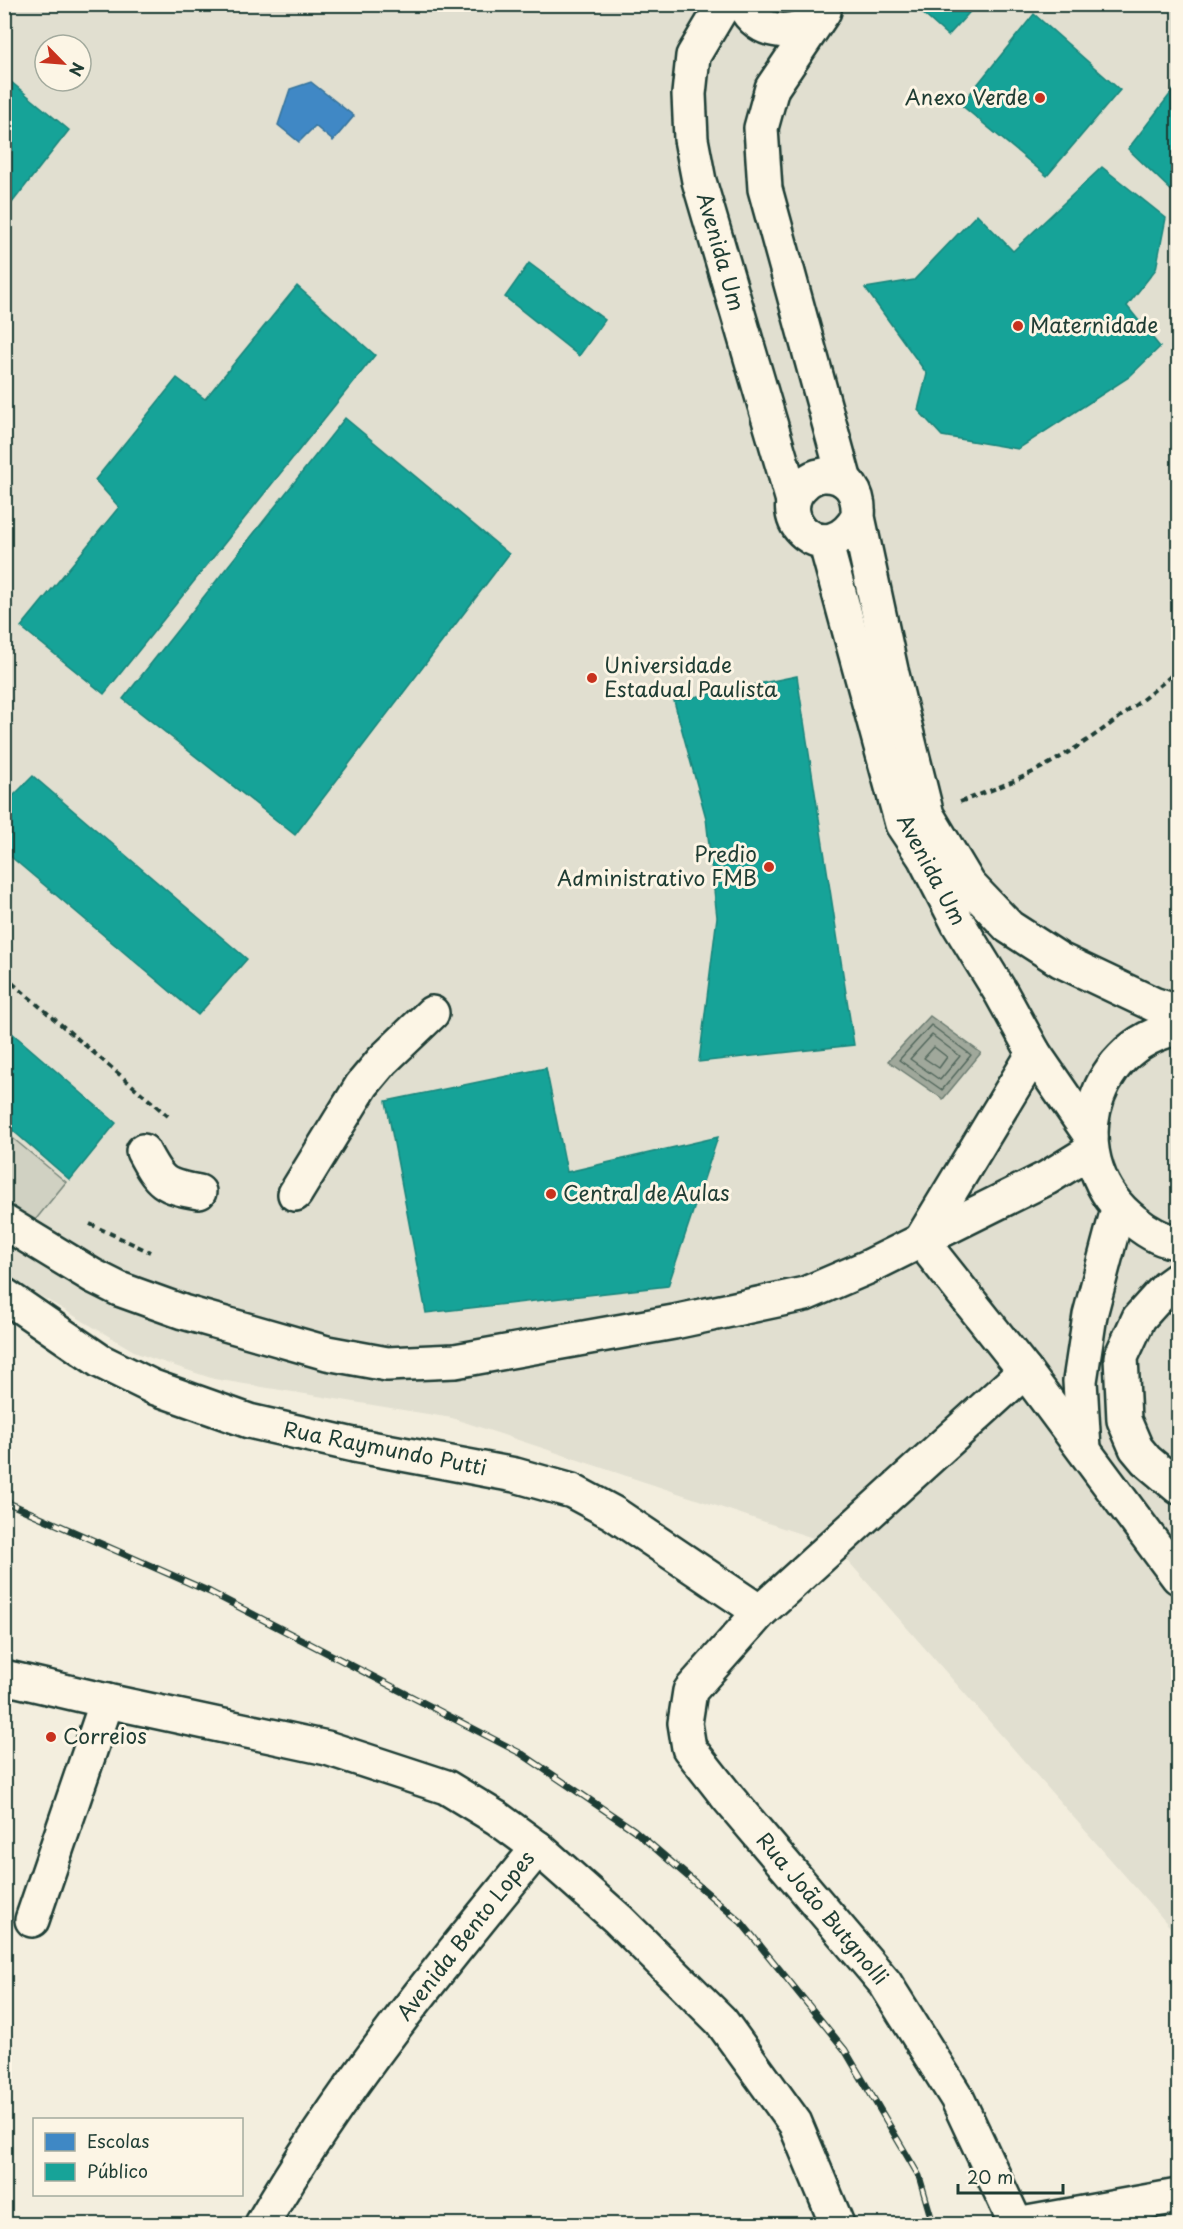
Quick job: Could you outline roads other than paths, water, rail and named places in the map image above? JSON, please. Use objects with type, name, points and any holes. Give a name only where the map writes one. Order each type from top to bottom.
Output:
[{"type":"street","name":"Avenida Um","points":[[724,4],[693,56],[689,94],[691,139],[699,181],[793,501]]},
{"type":"street","points":[[743,4],[754,20],[768,28],[783,31],[799,29],[813,22],[825,8]]},
{"type":"street","points":[[825,8],[772,88],[761,128],[765,189],[845,481]]},
{"type":"street","points":[[821,475],[834,476],[845,481],[854,491],[859,504],[858,518],[851,530],[839,538],[825,541],[805,534],[797,525],[793,513],[793,501],[799,489],[808,480],[821,475]]},
{"type":"street","name":"Avenida Um","points":[[858,518],[891,670],[927,815],[969,885],[1010,927],[1060,960],[1153,1004],[1179,1012]]},
{"type":"street","name":"Avenida Um","points":[[825,541],[902,824],[924,857],[958,923],[1034,1053],[1091,1143]]},
{"type":"street","points":[[295,1194],[362,1085],[383,1060],[432,1013]]},
{"type":"street","points":[[1179,1028],[1161,1032],[1129,1051],[1105,1079],[1092,1113],[1091,1143],[1100,1182],[1118,1209],[1144,1230],[1179,1242]]},
{"type":"street","points":[[921,1240],[1034,1053]]},
{"type":"street","points":[[4,1222],[119,1289],[183,1312],[327,1353],[387,1364],[455,1361],[674,1322],[805,1294],[868,1267],[1047,1178],[1091,1143]]},
{"type":"street","points":[[143,1151],[155,1174],[165,1183],[199,1192]]},
{"type":"street","points":[[1084,1449],[1080,1381],[1090,1315],[1118,1209]]},
{"type":"street","points":[[921,1240],[1025,1371],[1179,1576]]},
{"type":"street","points":[[1179,1279],[1167,1287],[1138,1318],[1120,1357],[1124,1420],[1136,1448],[1146,1460],[1179,1487]]},
{"type":"street","name":"Rua Raymundo Putti","points":[[4,1296],[100,1361],[153,1387],[238,1417],[354,1445],[515,1475],[572,1491],[613,1513],[760,1612]]},
{"type":"street","name":"Rua João Butgnolli","points":[[1016,2224],[957,2098],[885,1983],[729,1799],[689,1748],[685,1724],[690,1691],[760,1612],[1025,1371]]},
{"type":"street","name":"Avenida Bento Lopes","points":[[4,1677],[327,1748],[446,1787],[497,1818],[538,1848],[441,1966],[348,2090],[262,2224]]},
{"type":"street","points":[[32,1920],[107,1701]]},
{"type":"street","points":[[538,1848],[618,1919],[722,2020],[795,2123],[837,2224]]},
{"type":"street","points":[[1022,2224],[1179,2196]]},
{"type":"water","points":[[930,1016],[981,1053],[943,1099],[888,1061]]},
{"type":"railway","points":[[4,1501],[210,1592],[522,1754],[634,1830],[741,1922],[845,2050],[919,2176],[933,2224]]},
{"type":"place","name":"Anexo Verde","points":[[1040,98]]},
{"type":"place","name":"Maternidade","points":[[1018,326]]},
{"type":"place","name":"Universidade Estadual Paulista","points":[[592,678]]},
{"type":"place","name":"Predio Administrativo FMB","points":[[769,867]]},
{"type":"place","name":"Central de Aulas","points":[[551,1194]]},
{"type":"place","name":"Correios","points":[[51,1737]]}]
